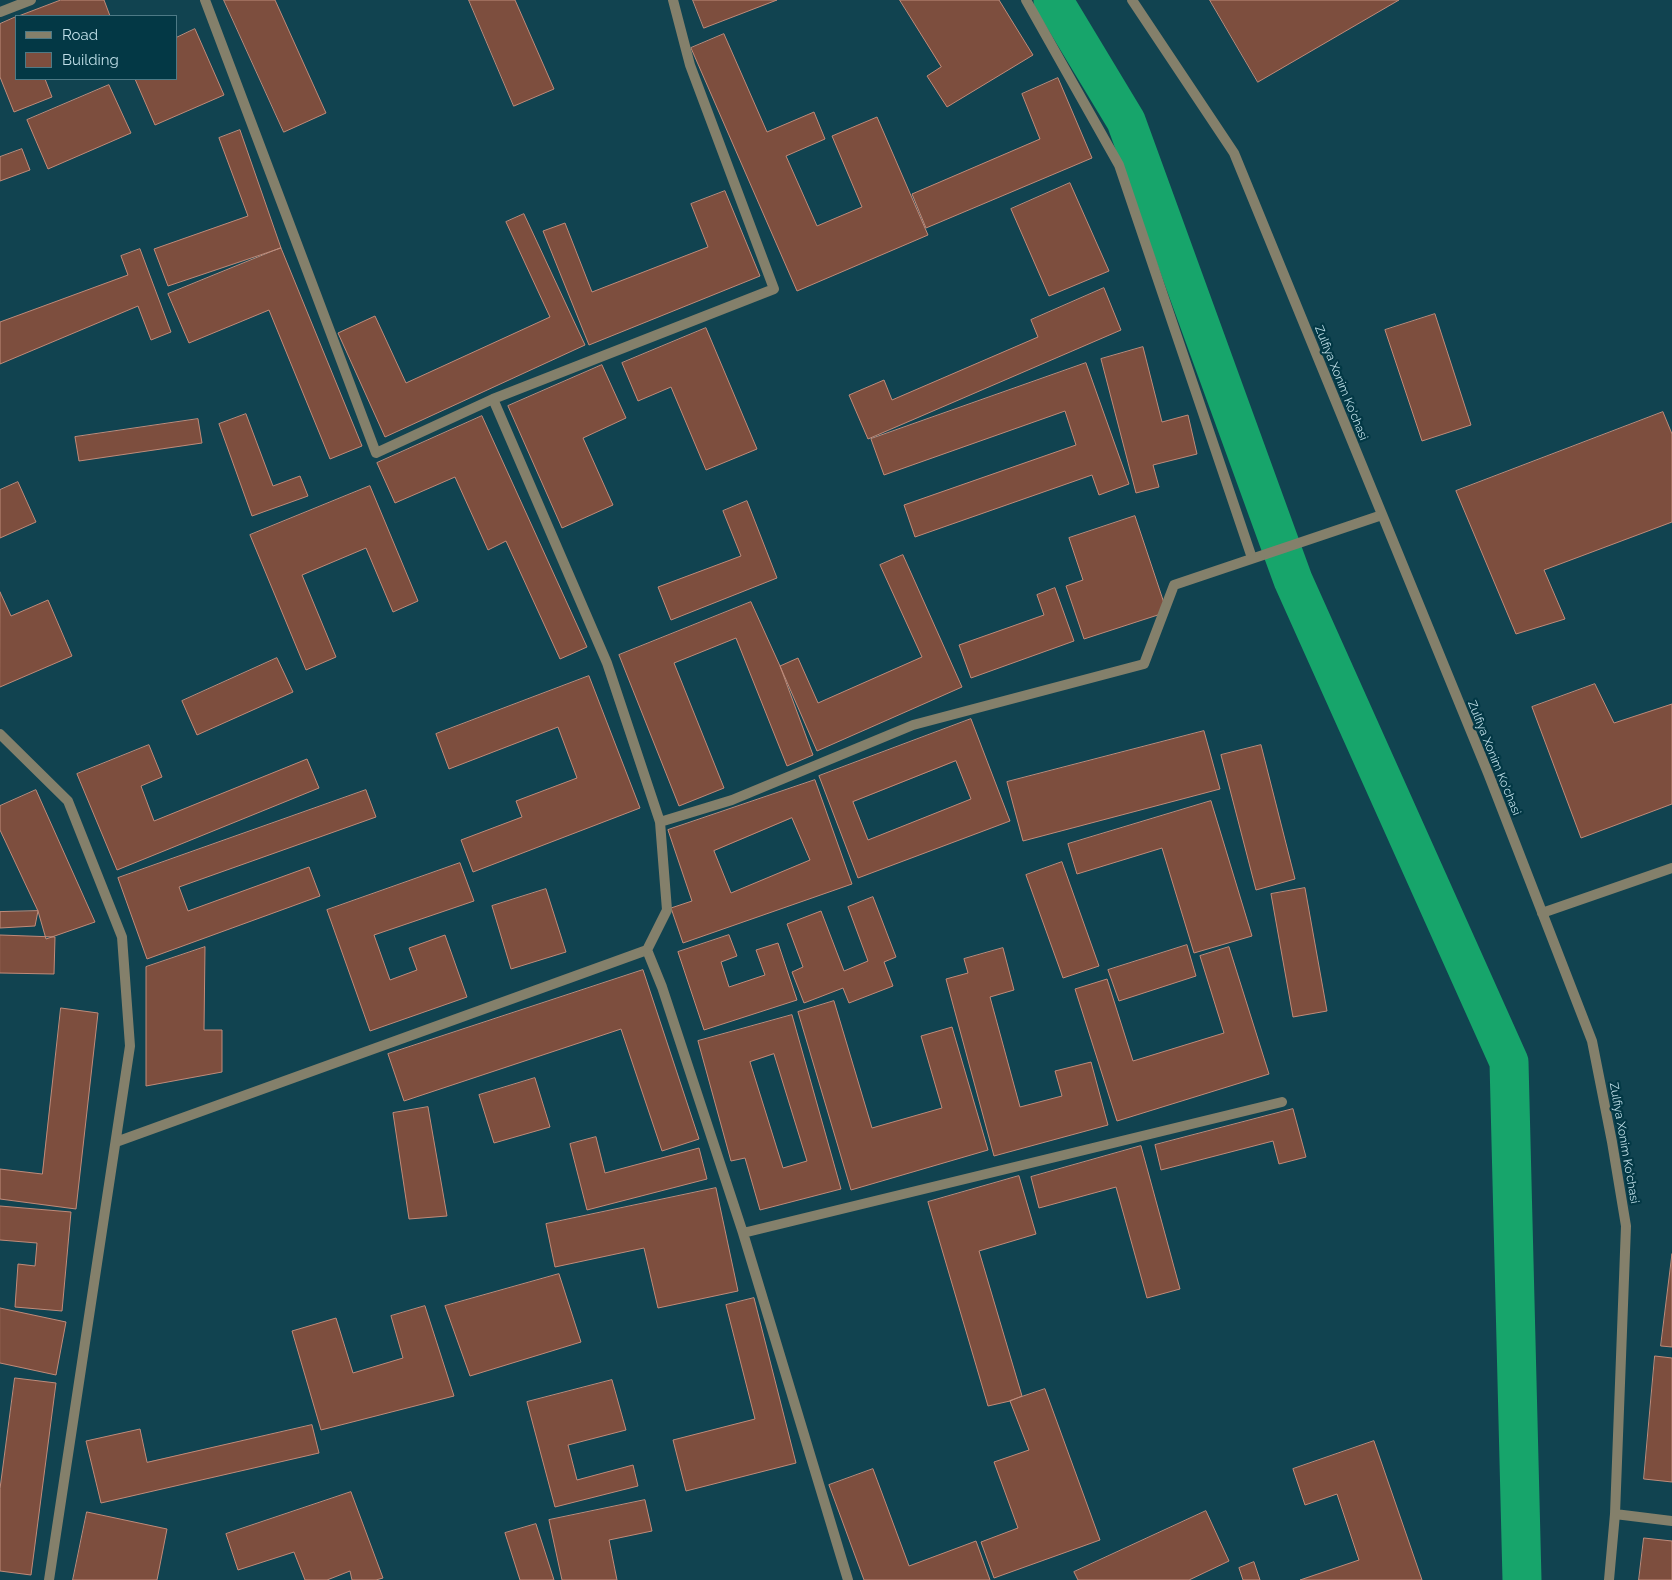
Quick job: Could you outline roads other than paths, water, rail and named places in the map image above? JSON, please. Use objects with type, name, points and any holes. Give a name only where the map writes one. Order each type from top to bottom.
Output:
[{"type":"street","points":[[0,12],[31,0]]},
{"type":"street","points":[[205,0],[376,454],[493,399],[774,289],[690,65],[673,0]]},
{"type":"street","points":[[1026,0],[1119,165],[1252,558]]},
{"type":"street","name":"Zulfiya Xonim Ko'chasi","points":[[1132,0],[1234,154],[1488,773],[1592,1040],[1626,1226],[1615,1514],[1609,1580]]},
{"type":"street","points":[[116,1142],[647,950],[667,910],[660,822],[607,663],[493,399]]},
{"type":"street","points":[[660,822],[732,800],[913,725],[1144,664],[1174,585],[1382,515]]},
{"type":"street","points":[[0,734],[68,801],[122,937],[130,1046],[48,1580]]},
{"type":"street","points":[[1542,914],[1672,868]]},
{"type":"street","points":[[647,950],[662,987],[743,1233],[848,1580]]},
{"type":"street","points":[[743,1233],[1282,1102]]},
{"type":"street","points":[[1615,1514],[1672,1521]]},
{"type":"waterway","points":[[1053,0],[1126,121],[1293,580],[1509,1062],[1522,1580]]}]
